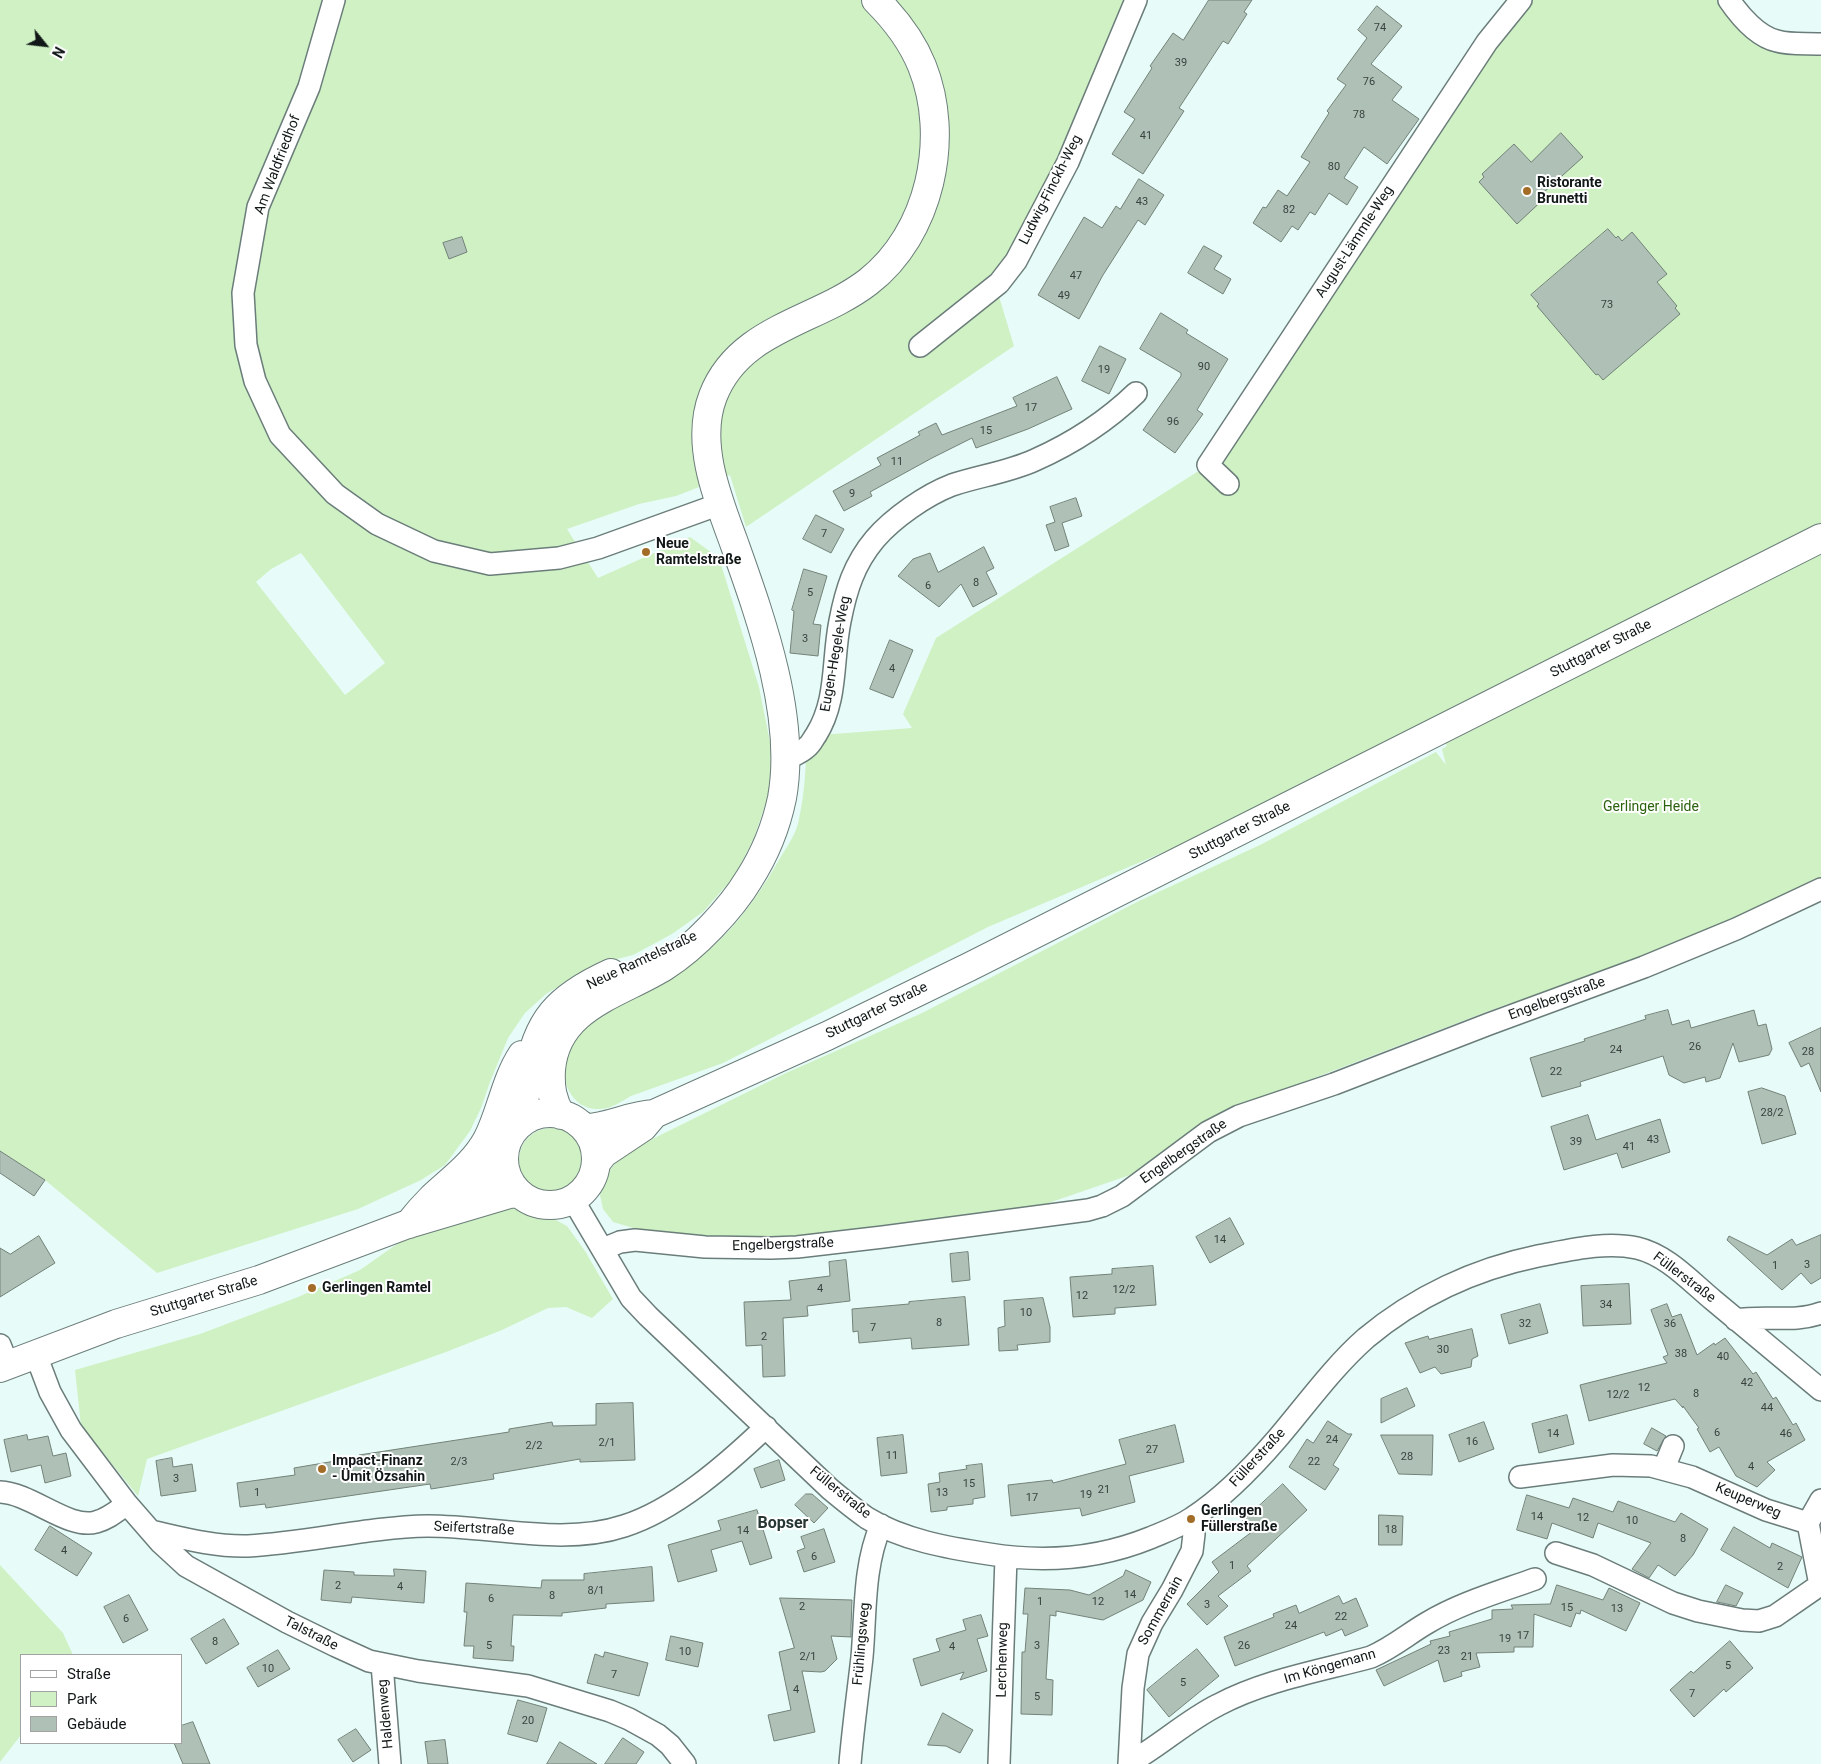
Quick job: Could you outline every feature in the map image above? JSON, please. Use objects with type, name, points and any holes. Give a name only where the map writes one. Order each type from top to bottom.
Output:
[{"type":"main road","name":"Neue Ramtelstraße","points":[[561,1115],[551,1092],[551,1070],[553,1053],[566,1028],[592,1004],[665,966],[683,953],[734,902],[756,869],[778,816],[783,794],[784,760],[784,732],[779,696],[766,640],[712,478],[706,428],[712,399],[724,372],[743,352],[778,329],[846,297],[869,281],[889,262],[906,239],[918,215],[928,186],[935,155],[931,96],[922,67],[910,41],[891,14],[876,0]]},
{"type":"main road","name":"Stuttgarter Straße","points":[[585,1128],[594,1128],[641,1115],[654,1114],[826,1036],[978,963],[1821,538]]},
{"type":"main road","name":"Neue Ramtelstraße","points":[[524,1121],[523,1113],[530,1064],[536,1040],[548,1017],[565,999],[596,980],[704,932]]},
{"type":"main road","points":[[408,1224],[472,1160],[486,1141],[496,1121],[514,1066],[536,1040]]},
{"type":"main road","points":[[548,1113],[561,1115],[570,1118],[585,1128],[595,1144],[596,1163],[588,1183],[572,1198],[562,1202],[545,1204],[528,1199],[519,1193],[508,1177],[504,1159],[505,1148],[515,1128],[524,1121],[536,1115],[548,1113]]},
{"type":"main road","name":"Stuttgarter Straße","points":[[596,1163],[604,1153],[643,1127],[654,1114]]},
{"type":"main road","name":"Stuttgarter Straße","points":[[408,1224],[497,1169],[504,1159]]},
{"type":"main road","name":"Stuttgarter Straße","points":[[3,1359],[36,1354],[116,1324],[298,1267],[408,1224],[509,1194],[519,1193]]},
{"type":"street","name":"Am Waldfriedhof","points":[[334,0],[309,87],[258,207],[243,293],[246,345],[254,381],[280,434],[336,494],[377,524],[434,551],[490,564],[567,556],[598,548],[720,504]]},
{"type":"street","name":"Ludwig-Finckh-Weg","points":[[920,346],[998,283],[1016,261],[1068,162],[1136,0]]},
{"type":"street","name":"August-Lämmle-Weg","points":[[1228,484],[1208,465],[1487,42],[1522,0]]},
{"type":"street","points":[[1729,0],[1734,8],[1757,32],[1776,42],[1821,44]]},
{"type":"street","name":"Eugen-Hegele-Weg","points":[[784,760],[809,746],[823,724],[836,672],[839,623],[845,597],[855,567],[875,539],[894,520],[922,501],[950,486],[1035,460],[1071,441],[1119,409],[1136,393]]},
{"type":"street","name":"Engelbergstraße","points":[[604,1249],[620,1242],[635,1240],[705,1247],[797,1247],[1088,1210],[1102,1206],[1122,1196],[1208,1132],[1239,1116],[1334,1084],[1489,1024],[1653,964],[1736,929],[1821,889]]},
{"type":"street","name":"Füllerstraße","points":[[572,1198],[604,1249],[617,1276],[631,1298],[685,1354],[766,1427],[830,1489],[852,1507],[881,1525],[938,1544],[1006,1557],[1053,1559],[1094,1555],[1136,1544],[1191,1519],[1226,1492],[1342,1363],[1364,1340],[1388,1321],[1442,1288],[1477,1274],[1527,1259],[1580,1248],[1616,1246],[1636,1248],[1652,1253],[1666,1261],[1821,1390]]},
{"type":"street","points":[[1736,1320],[1759,1317],[1800,1319],[1821,1313]]},
{"type":"street","name":"Talstraße","points":[[36,1354],[50,1392],[71,1430],[127,1504],[151,1531],[174,1556],[200,1575],[356,1656],[382,1664],[528,1686],[589,1704],[629,1719],[658,1735],[670,1745],[685,1764]]},
{"type":"street","name":"Seifertstraße","points":[[151,1531],[222,1545],[246,1546],[308,1540],[384,1529],[428,1526],[568,1536],[598,1533],[626,1526],[649,1516],[675,1500],[718,1470],[766,1427]]},
{"type":"street","points":[[1664,1468],[1673,1446]]},
{"type":"street","name":"Keuperweg","points":[[1520,1477],[1613,1465],[1635,1464],[1664,1468],[1692,1477],[1766,1510],[1808,1523]]},
{"type":"street","points":[[0,1492],[22,1496],[72,1520],[85,1523],[95,1522],[108,1517],[127,1504]]},
{"type":"street","points":[[1556,1553],[1592,1565],[1673,1603],[1721,1616],[1759,1621],[1775,1616],[1820,1585],[1808,1523],[1821,1500]]},
{"type":"street","name":"Sommerrain","points":[[1128,1763],[1133,1688],[1138,1654],[1152,1623],[1192,1551],[1194,1534],[1191,1519]]},
{"type":"street","name":"Frühlingsweg","points":[[850,1764],[862,1657],[868,1575],[871,1553],[881,1525]]},
{"type":"street","name":"Lerchenweg","points":[[999,1764],[1006,1557]]},
{"type":"street","name":"Im Köngemann","points":[[1128,1763],[1144,1755],[1220,1703],[1277,1682],[1384,1652],[1426,1623],[1448,1612],[1535,1579]]},
{"type":"street","name":"Haldenweg","points":[[382,1664],[390,1764]]},
{"type":"green space","points":[[0,0],[1126,0],[1061,163],[994,280],[1014,346],[746,527],[730,475],[676,496],[639,504],[567,529],[598,578],[690,537],[719,558],[759,687],[770,742],[772,764],[770,791],[754,838],[732,879],[703,912],[672,934],[633,955],[594,965],[546,994],[525,1013],[508,1038],[470,1131],[445,1165],[421,1180],[358,1209],[157,1273],[45,1180],[0,1151]],"holes":[[[301,553],[385,663],[345,695],[256,582],[271,569]]]},
{"type":"green space","points":[[1521,0],[1729,0],[1757,32],[1821,44],[1821,524],[1314,788],[988,927],[723,1063],[631,1096],[608,1108],[590,1108],[582,1105],[575,1099],[566,1083],[564,1064],[568,1049],[579,1032],[595,1018],[695,961],[720,940],[742,915],[762,888],[796,830],[804,788],[807,736],[912,728],[903,714],[936,638],[1208,465]]},
{"type":"green space","name":"Gerlinger Heide","points":[[1821,551],[1821,889],[1510,1012],[1508,1004],[1210,1118],[1130,1175],[1034,1208],[837,1238],[744,1240],[651,1233],[613,1222],[603,1209],[600,1195],[608,1172],[624,1153],[786,1073],[922,1013],[1139,901],[1262,844],[1436,752],[1446,765],[1442,749],[1447,746],[1444,741]]},
{"type":"green space","points":[[545,1128],[557,1128],[574,1137],[581,1148],[583,1160],[581,1172],[574,1183],[557,1192],[545,1192],[533,1187],[524,1178],[519,1166],[519,1154],[524,1142],[533,1133]]},
{"type":"green space","points":[[509,1205],[522,1207],[534,1213],[552,1218],[567,1226],[585,1251],[613,1299],[592,1318],[566,1307],[548,1308],[502,1330],[446,1352],[147,1459],[138,1496],[81,1426],[75,1370],[200,1334],[298,1297],[360,1270],[404,1239]]},
{"type":"green space","points":[[0,1565],[63,1633],[73,1654],[20,1654],[20,1736],[0,1762]]},
{"type":"building","points":[[1209,0],[1252,0],[1244,12],[1247,14],[1228,44],[1223,41],[1179,108],[1184,111],[1143,174],[1112,154],[1135,119],[1124,112],[1152,68],[1150,66],[1173,33],[1183,40]]},
{"type":"building","points":[[1377,6],[1402,26],[1371,64],[1402,87],[1392,100],[1419,119],[1387,164],[1364,147],[1344,178],[1358,187],[1347,205],[1329,193],[1315,215],[1310,212],[1298,230],[1292,226],[1281,242],[1253,223],[1263,207],[1266,208],[1278,190],[1287,196],[1310,162],[1301,157],[1329,113],[1327,111],[1346,85],[1337,79],[1367,38],[1358,30]]},
{"type":"building","points":[[1561,133],[1583,157],[1543,193],[1547,196],[1517,224],[1479,182],[1484,177],[1482,174],[1514,144],[1531,162]]},
{"type":"building","points":[[1139,179],[1164,195],[1145,225],[1138,220],[1103,275],[1079,319],[1038,295],[1084,217],[1102,228],[1116,206],[1120,209]]},
{"type":"building","points":[[1608,229],[1616,238],[1618,236],[1622,241],[1632,232],[1667,274],[1657,282],[1677,306],[1675,308],[1680,314],[1603,380],[1598,374],[1596,375],[1537,306],[1539,304],[1531,295]]},
{"type":"building","points":[[462,237],[467,252],[449,259],[443,243]]},
{"type":"building","points":[[1204,246],[1222,256],[1214,269],[1231,279],[1223,294],[1188,273]]},
{"type":"building","points":[[1161,313],[1188,330],[1186,333],[1228,359],[1197,410],[1203,414],[1175,453],[1143,430],[1181,376],[1181,373],[1140,349]]},
{"type":"building","points":[[1100,346],[1126,359],[1109,394],[1082,381]]},
{"type":"building","points":[[1057,377],[1072,409],[1028,429],[976,448],[972,438],[870,492],[872,496],[844,511],[833,491],[881,465],[877,458],[920,435],[918,432],[936,423],[942,435],[1017,406],[1013,398]]},
{"type":"building","points":[[1076,498],[1082,516],[1062,523],[1069,546],[1055,551],[1046,525],[1055,522],[1050,507]]},
{"type":"building","points":[[816,515],[844,529],[831,553],[803,539]]},
{"type":"building","points":[[984,547],[994,568],[986,572],[997,594],[973,607],[961,584],[939,607],[898,576],[913,559],[930,553],[938,572]]},
{"type":"building","points":[[804,569],[827,576],[813,624],[821,625],[818,656],[790,653],[794,611],[792,610]]},
{"type":"building","points":[[890,640],[913,650],[893,698],[870,689]]},
{"type":"building","points":[[1668,1010],[1672,1025],[1689,1020],[1691,1028],[1754,1010],[1758,1026],[1766,1024],[1772,1049],[1769,1055],[1739,1062],[1733,1043],[1720,1078],[1706,1082],[1705,1077],[1684,1083],[1669,1075],[1663,1056],[1580,1082],[1581,1086],[1542,1097],[1530,1058],[1585,1041],[1584,1039],[1646,1019],[1645,1016]]},
{"type":"building","points":[[1821,1028],[1821,1092],[1809,1063],[1801,1067],[1789,1043]]},
{"type":"building","points":[[1762,1088],[1785,1096],[1796,1134],[1762,1144],[1748,1092]]},
{"type":"building","points":[[1588,1115],[1596,1140],[1660,1119],[1670,1152],[1622,1168],[1617,1153],[1564,1170],[1551,1127]]},
{"type":"building","points":[[0,1151],[45,1180],[34,1196],[0,1173]]},
{"type":"building","points":[[1230,1218],[1244,1244],[1210,1263],[1196,1237]]},
{"type":"building","points":[[1821,1235],[1821,1278],[1811,1284],[1801,1273],[1782,1290],[1727,1240],[1729,1236],[1767,1255],[1792,1239],[1796,1245]]},
{"type":"building","points":[[39,1236],[55,1263],[0,1297],[0,1248],[10,1254]]},
{"type":"building","points":[[968,1252],[970,1280],[952,1282],[950,1254]]},
{"type":"building","points":[[846,1260],[850,1301],[807,1306],[808,1316],[783,1318],[785,1376],[763,1377],[762,1345],[746,1346],[744,1302],[791,1300],[789,1281],[830,1276],[829,1262]]},
{"type":"building","points":[[1153,1266],[1156,1305],[1115,1308],[1115,1314],[1073,1317],[1070,1277],[1112,1274],[1112,1269]]},
{"type":"building","points":[[1629,1284],[1631,1324],[1583,1326],[1581,1286]]},
{"type":"building","points":[[965,1297],[969,1345],[912,1349],[911,1338],[859,1343],[858,1331],[853,1332],[852,1309]]},
{"type":"building","points":[[1043,1298],[1050,1327],[1050,1342],[1017,1345],[1018,1350],[999,1351],[998,1328],[1005,1326],[1004,1301]]},
{"type":"building","points":[[1540,1304],[1548,1333],[1509,1344],[1501,1315]]},
{"type":"building","points":[[1667,1304],[1672,1317],[1681,1314],[1697,1355],[1725,1338],[1753,1374],[1756,1372],[1773,1399],[1776,1397],[1793,1425],[1796,1423],[1805,1440],[1767,1462],[1775,1470],[1757,1487],[1736,1476],[1719,1447],[1710,1452],[1697,1429],[1699,1428],[1683,1406],[1683,1408],[1675,1399],[1589,1421],[1580,1385],[1667,1363],[1663,1357],[1668,1355],[1651,1310]]},
{"type":"building","points":[[1472,1329],[1478,1356],[1472,1359],[1471,1367],[1441,1374],[1435,1367],[1420,1373],[1405,1343],[1428,1336],[1429,1339]]},
{"type":"building","points":[[1407,1388],[1415,1406],[1381,1423],[1381,1399]]},
{"type":"building","points":[[633,1403],[635,1460],[580,1462],[580,1459],[493,1474],[494,1479],[431,1489],[430,1484],[266,1508],[265,1504],[240,1507],[237,1483],[295,1475],[294,1468],[359,1457],[359,1455],[509,1432],[509,1429],[552,1422],[553,1426],[596,1425],[596,1404]]},
{"type":"building","points":[[1567,1415],[1574,1444],[1539,1453],[1532,1424]]},
{"type":"building","points":[[1328,1421],[1348,1434],[1352,1434],[1333,1465],[1339,1469],[1325,1490],[1289,1467],[1307,1439],[1313,1443]]},
{"type":"building","points":[[1484,1422],[1494,1449],[1459,1462],[1449,1435]]},
{"type":"building","points":[[1175,1425],[1184,1462],[1129,1476],[1135,1502],[1082,1516],[1080,1508],[1011,1516],[1008,1485],[1052,1480],[1053,1483],[1126,1464],[1119,1440]]},
{"type":"building","points":[[1652,1428],[1666,1436],[1657,1451],[1644,1444]]},
{"type":"building","points":[[27,1435],[28,1440],[48,1436],[53,1456],[66,1453],[71,1476],[45,1483],[41,1465],[11,1472],[4,1440]]},
{"type":"building","points":[[903,1435],[907,1473],[881,1476],[877,1438]]},
{"type":"building","points":[[1381,1435],[1433,1435],[1432,1475],[1399,1474]]},
{"type":"building","points":[[172,1458],[173,1467],[192,1464],[196,1491],[161,1496],[156,1461]]},
{"type":"building","points":[[779,1460],[785,1480],[761,1488],[754,1469]]},
{"type":"building","points":[[982,1464],[985,1497],[973,1499],[973,1504],[947,1507],[947,1510],[931,1512],[928,1484],[940,1482],[939,1473],[967,1469],[966,1466]]},
{"type":"building","points":[[1283,1484],[1307,1510],[1247,1566],[1251,1571],[1218,1596],[1228,1606],[1207,1625],[1187,1604],[1219,1572],[1212,1562],[1253,1531],[1243,1521]]},
{"type":"building","points":[[806,1494],[812,1494],[828,1508],[814,1523],[795,1505]]},
{"type":"building","points":[[1527,1495],[1569,1508],[1573,1498],[1613,1512],[1618,1501],[1675,1522],[1681,1513],[1708,1529],[1693,1555],[1675,1576],[1658,1565],[1649,1578],[1632,1569],[1651,1543],[1598,1523],[1593,1538],[1552,1523],[1547,1539],[1517,1530]]},
{"type":"building","points":[[757,1510],[772,1558],[750,1565],[742,1541],[711,1550],[717,1571],[678,1582],[668,1545],[721,1530],[718,1521]]},
{"type":"building","points":[[1379,1515],[1403,1516],[1402,1545],[1379,1545]]},
{"type":"building","points":[[50,1526],[92,1553],[77,1576],[35,1550]]},
{"type":"building","points":[[1734,1527],[1770,1548],[1772,1543],[1802,1557],[1788,1588],[1721,1550]]},
{"type":"building","points":[[824,1529],[835,1562],[804,1572],[797,1551],[805,1548],[801,1537]]},
{"type":"building","points":[[652,1567],[654,1601],[606,1604],[606,1608],[562,1613],[562,1616],[513,1615],[511,1646],[514,1646],[513,1661],[473,1658],[474,1646],[464,1646],[467,1612],[464,1612],[466,1583],[541,1588],[542,1580],[584,1580],[584,1574]]},
{"type":"building","points":[[394,1569],[426,1571],[424,1603],[352,1597],[351,1603],[321,1600],[324,1570],[354,1572],[354,1575],[394,1576]]},
{"type":"building","points":[[1126,1570],[1151,1582],[1143,1600],[1103,1620],[1056,1611],[1056,1616],[1050,1615],[1046,1679],[1053,1680],[1052,1715],[1021,1714],[1022,1652],[1025,1652],[1028,1614],[1023,1614],[1025,1588],[1070,1590],[1089,1595],[1123,1576]]},
{"type":"building","points":[[1557,1585],[1603,1600],[1609,1588],[1640,1603],[1626,1631],[1581,1610],[1580,1614],[1576,1613],[1571,1627],[1534,1614],[1533,1647],[1514,1647],[1514,1652],[1476,1653],[1480,1667],[1461,1672],[1462,1676],[1444,1682],[1438,1660],[1384,1686],[1376,1670],[1431,1644],[1430,1641],[1450,1636],[1449,1632],[1492,1619],[1492,1610],[1513,1609],[1511,1605],[1550,1604]]},
{"type":"building","points":[[1726,1585],[1743,1593],[1736,1606],[1717,1602]]},
{"type":"building","points":[[129,1595],[148,1630],[123,1643],[104,1607]]},
{"type":"building","points":[[1339,1596],[1343,1604],[1356,1598],[1368,1626],[1345,1636],[1342,1629],[1326,1636],[1324,1632],[1235,1666],[1224,1637],[1274,1617],[1273,1614],[1296,1605],[1299,1613]]},
{"type":"building","points":[[780,1598],[852,1600],[851,1637],[831,1636],[837,1659],[825,1671],[802,1671],[815,1732],[774,1741],[768,1715],[791,1710],[779,1652],[794,1648]]},
{"type":"building","points":[[981,1615],[988,1636],[977,1639],[987,1671],[960,1680],[964,1672],[921,1686],[913,1659],[940,1651],[936,1639],[966,1630],[963,1620]]},
{"type":"building","points":[[224,1619],[239,1644],[206,1664],[191,1639]]},
{"type":"building","points":[[671,1636],[703,1643],[698,1667],[666,1660]]},
{"type":"building","points":[[1730,1641],[1753,1668],[1726,1692],[1724,1689],[1694,1717],[1670,1690]]},
{"type":"building","points":[[1197,1649],[1219,1676],[1169,1717],[1147,1690]]},
{"type":"building","points":[[278,1650],[290,1669],[258,1687],[247,1668]]},
{"type":"building","points":[[605,1652],[648,1663],[639,1696],[587,1683],[595,1654],[603,1657]]},
{"type":"building","points":[[518,1700],[547,1708],[537,1742],[508,1734]]},
{"type":"building","points":[[943,1713],[973,1730],[960,1753],[946,1746],[928,1745]]},
{"type":"building","points":[[193,1722],[210,1764],[183,1764],[174,1744],[182,1744],[182,1726]]},
{"type":"building","points":[[356,1729],[371,1750],[353,1762],[338,1740]]},
{"type":"building","points":[[623,1738],[644,1752],[636,1764],[605,1764]]},
{"type":"building","points":[[445,1740],[448,1764],[428,1764],[425,1742]]},
{"type":"building","points":[[560,1742],[597,1764],[547,1764]]},
{"type":"place","name":"Ristorante Brunetti","points":[[1527,191]]},
{"type":"place","name":"Neue Ramtelstraße","points":[[646,552]]},
{"type":"place","name":"Gerlingen Ramtel","points":[[312,1288]]},
{"type":"place","name":"Impact-Finanz - Ümit Özsahin","points":[[322,1469]]},
{"type":"place","name":"Gerlingen Füllerstraße","points":[[1191,1519]]},
{"type":"district","name":"Bopser","points":[[783,1524]]}]
